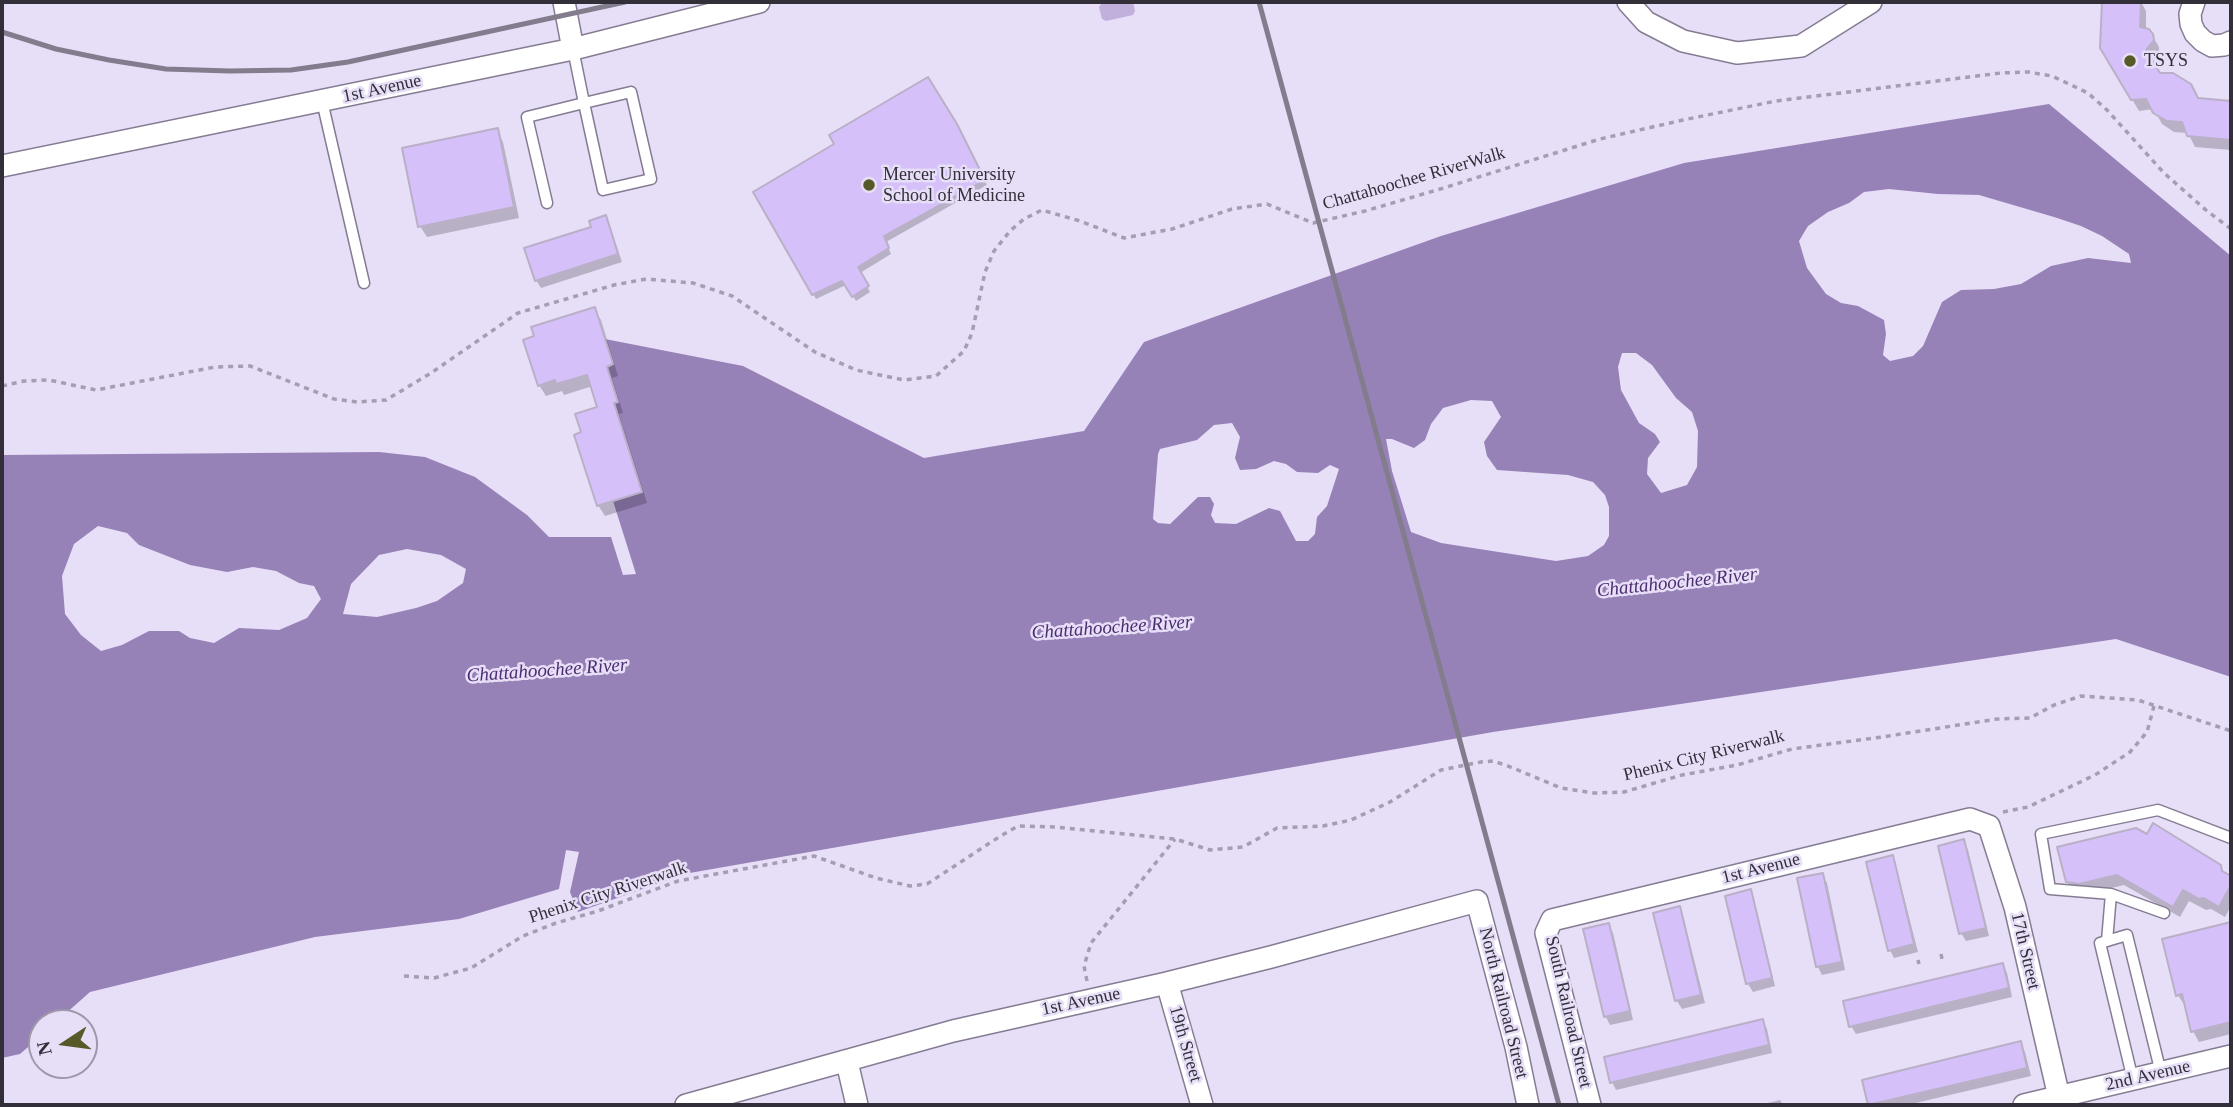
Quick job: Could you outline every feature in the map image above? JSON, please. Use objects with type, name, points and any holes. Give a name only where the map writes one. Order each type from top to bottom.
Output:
[{"type":"street","points":[[564,2],[573,49]]},
{"type":"street","name":"1st Avenue","points":[[2,166],[573,49],[759,2]]},
{"type":"street","points":[[1628,2],[1646,22],[1683,41],[1737,53],[1801,46],[1871,2]]},
{"type":"street","points":[[2194,2],[2190,14],[2194,33],[2212,46],[2231,42]]},
{"type":"street","name":"1st Avenue","points":[[1552,920],[1970,818]]},
{"type":"street","name":"17th Street","points":[[1970,818],[1989,826],[2015,907],[2059,1097]]},
{"type":"street","name":"1st Avenue","points":[[686,1105],[953,1031],[1167,983],[1477,901]]},
{"type":"street","name":"North Railroad Street","points":[[1477,901],[1516,1047],[1528,1105]]},
{"type":"street","name":"South Railroad Street","points":[[1552,920],[1546,933],[1584,1104]]},
{"type":"street","name":"19th Street","points":[[1167,983],[1202,1105]]},
{"type":"street","name":"2nd Avenue","points":[[2024,1105],[2231,1056]]},
{"type":"street","points":[[847,1062],[857,1105]]},
{"type":"lane","points":[[547,203],[527,117],[584,103],[631,92],[651,179],[603,190],[584,103],[573,49]]},
{"type":"lane","points":[[322,101],[364,283]]},
{"type":"lane","points":[[2164,913],[2111,894],[2050,888],[2041,834],[2158,810],[2231,838]]},
{"type":"lane","points":[[2107,941],[2111,894]]},
{"type":"lane","points":[[2133,1080],[2099,943],[2127,935],[2161,1073]]},
{"type":"path","name":"Chattahoochee RiverWalk","points":[[2,386],[24,381],[49,380],[96,390],[215,367],[250,366],[334,399],[356,402],[386,400],[431,373],[518,313],[614,285],[646,279],[693,283],[732,296],[816,352],[856,370],[904,380],[936,376],[964,351],[972,333],[985,272],[994,251],[1024,219],[1042,210],[1124,238],[1172,229],[1220,212],[1266,204],[1313,223],[1365,211],[1600,139],[1684,120],[1776,101],[2001,73],[2028,72],[2052,76],[2088,93],[2164,173],[2231,229]]},
{"type":"path","name":"Phenix City Riverwalk","points":[[404,976],[434,978],[471,968],[523,936],[678,881],[814,856],[876,878],[909,886],[928,884],[1018,826],[1175,839],[1210,850],[1243,847],[1276,828],[1323,826],[1351,820],[1390,802],[1441,770],[1481,762],[1493,761],[1560,788],[1594,793],[1625,792],[1682,775],[1737,765],[1792,749],[1997,719],[2030,718],[2054,705],[2081,696],[2138,700],[2231,731]]},
{"type":"path","points":[[1970,818],[2028,807],[2095,775],[2130,752],[2147,732],[2154,705]]},
{"type":"path","points":[[1090,1000],[1084,966],[1091,943],[1175,839]]},
{"type":"shaded area","points":[[1108,2],[1133,2],[1135,11],[1133,15],[1106,21],[1102,19],[1099,7]]},
{"type":"water","name":"Chattahoochee River","points":[[2049,104],[2231,256],[2231,677],[2116,639],[1493,732],[684,874],[578,912],[570,892],[579,852],[566,850],[559,889],[459,919],[315,937],[90,992],[71,1009],[28,1009],[28,1047],[20,1054],[2,1058],[2,455],[379,452],[425,457],[475,477],[527,515],[549,537],[611,537],[623,575],[636,574],[613,501],[642,491],[614,403],[618,401],[607,367],[613,364],[605,339],[743,366],[924,458],[1084,431],[1144,342],[1441,236],[1684,163]],"holes":[[[1889,189],[1979,195],[2054,217],[2102,236],[2129,254],[2131,263],[2088,258],[2051,266],[2021,284],[1994,289],[1961,290],[1942,302],[1923,346],[1913,356],[1890,361],[1883,355],[1886,334],[1884,320],[1858,306],[1841,303],[1826,294],[1807,268],[1799,241],[1808,226],[1828,212],[1849,203],[1864,192]],[[1622,353],[1636,353],[1652,365],[1676,398],[1692,412],[1698,431],[1697,467],[1687,485],[1661,493],[1647,474],[1648,458],[1660,442],[1655,434],[1639,423],[1621,390],[1618,367]],[[1471,400],[1492,401],[1501,417],[1484,442],[1487,456],[1497,470],[1568,475],[1593,482],[1605,495],[1609,507],[1609,536],[1604,545],[1588,556],[1556,561],[1441,543],[1411,532],[1392,471],[1386,439],[1414,448],[1425,440],[1431,424],[1443,408]],[[1232,423],[1240,437],[1235,458],[1240,470],[1256,469],[1274,461],[1286,464],[1297,472],[1318,473],[1330,465],[1339,469],[1327,506],[1317,517],[1315,534],[1308,541],[1296,541],[1280,511],[1269,508],[1236,524],[1215,523],[1211,515],[1214,504],[1210,497],[1198,497],[1170,524],[1158,523],[1153,519],[1160,449],[1197,440],[1214,425]],[[98,526],[127,533],[139,545],[190,565],[227,572],[253,567],[276,571],[299,583],[314,586],[321,599],[307,618],[279,630],[239,628],[214,643],[190,638],[179,631],[149,631],[122,645],[101,651],[81,635],[65,614],[62,576],[74,544]],[[407,549],[441,555],[466,569],[463,583],[437,601],[416,608],[377,617],[343,614],[351,584],[379,555]]]},
{"type":"building","name":"TSYS","points":[[2102,2],[2141,2],[2140,27],[2149,29],[2154,40],[2146,50],[2160,73],[2173,73],[2191,84],[2198,98],[2231,101],[2231,140],[2187,136],[2182,122],[2167,121],[2153,113],[2146,99],[2131,100],[2100,48]]},
{"type":"building","name":"Mercer University School of Medicine","points":[[928,77],[957,124],[985,180],[884,236],[889,248],[858,267],[869,286],[852,297],[842,281],[812,295],[753,192],[834,144],[829,135]]},
{"type":"building","points":[[498,128],[514,207],[418,227],[402,148]]},
{"type":"building","points":[[606,215],[618,254],[535,281],[524,248],[591,227],[589,221]]},
{"type":"building","points":[[595,307],[613,364],[607,367],[618,402],[614,403],[642,492],[597,506],[574,435],[581,432],[575,414],[597,407],[587,375],[556,384],[555,380],[538,386],[523,340],[534,336],[531,327]]},
{"type":"building","points":[[2153,823],[2221,865],[2222,871],[2231,876],[2231,885],[2219,907],[2183,890],[2173,907],[2117,875],[2079,884],[2066,882],[2057,847],[2136,828],[2147,834]]},
{"type":"building","points":[[1964,839],[1986,928],[1959,934],[1938,846]]},
{"type":"building","points":[[1893,855],[1914,944],[1888,951],[1866,862]]},
{"type":"building","points":[[1823,873],[1842,962],[1816,967],[1797,878]]},
{"type":"building","points":[[1751,889],[1772,978],[1746,984],[1725,896]]},
{"type":"building","points":[[1680,906],[1701,995],[1675,1001],[1653,913]]},
{"type":"building","points":[[2231,922],[2231,1022],[2191,1032],[2182,994],[2176,996],[2162,939]]},
{"type":"building","points":[[1609,923],[1630,1011],[1604,1017],[1583,929]]},
{"type":"building","points":[[2003,963],[2009,988],[1849,1027],[1843,1001]]},
{"type":"building","points":[[1763,1019],[1769,1045],[1610,1083],[1604,1057]]},
{"type":"building","points":[[2021,1041],[2027,1068],[1868,1105],[1862,1080]]},
{"type":"railway","points":[[2,32],[56,49],[166,69],[291,70],[348,62],[625,2]]},
{"type":"railway","points":[[1259,2],[1559,1105]]},
{"type":"place","name":"TSYS","points":[[2130,61]]},
{"type":"place","name":"Mercer University School of Medicine","points":[[869,185]]}]
